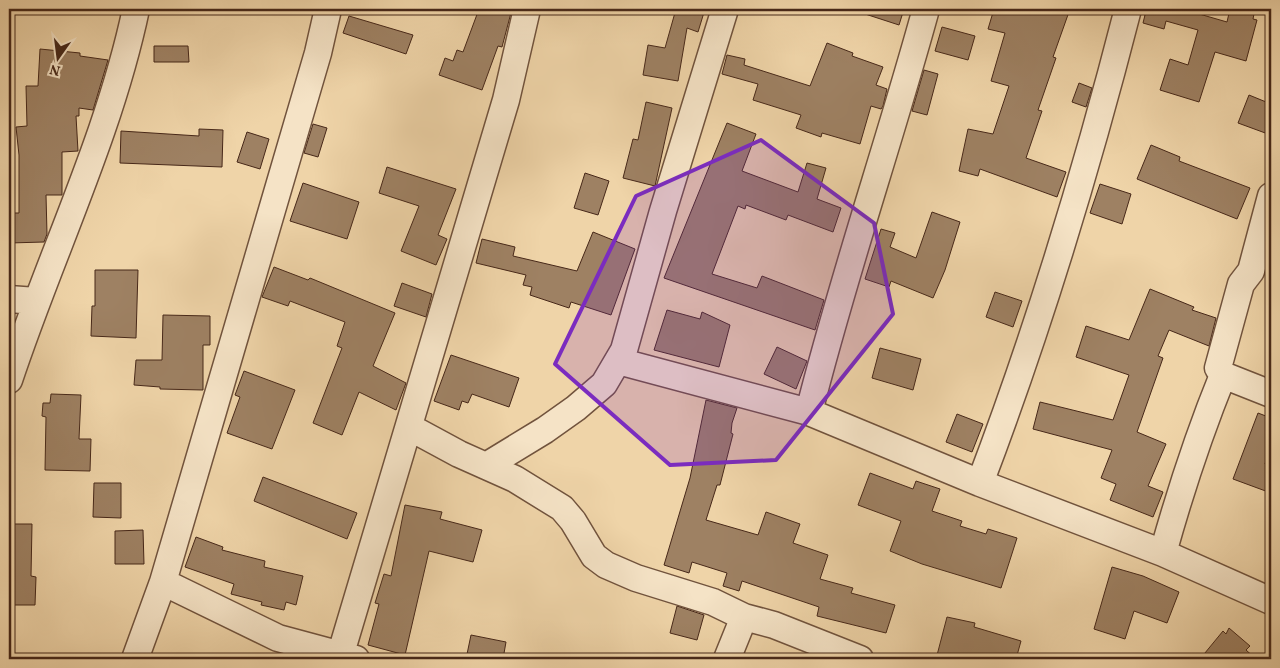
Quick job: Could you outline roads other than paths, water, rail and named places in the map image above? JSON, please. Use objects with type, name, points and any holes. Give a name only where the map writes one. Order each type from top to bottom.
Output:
[{"type":"street","points":[[9,380],[36,301],[94,154],[136,9]]},
{"type":"street","points":[[135,659],[163,582],[318,53],[328,9]]},
{"type":"street","points":[[163,582],[278,638],[348,656],[409,427],[506,100],[527,9]]},
{"type":"street","points":[[486,466],[545,430],[576,408],[604,384],[624,350],[663,211],[724,9]]},
{"type":"street","points":[[809,412],[830,327],[901,101],[926,9]]},
{"type":"street","points":[[980,483],[1012,400],[1045,299],[1078,191],[1128,9]]},
{"type":"street","points":[[1271,196],[1251,271],[1241,284],[1218,368],[1223,376],[1271,394]]},
{"type":"street","points":[[9,299],[36,301]]},
{"type":"street","points":[[618,361],[809,412],[980,483],[1163,553],[1271,601]]},
{"type":"street","points":[[1163,553],[1181,486],[1200,431],[1223,376]]},
{"type":"street","points":[[409,427],[515,479],[562,508],[573,521],[594,556],[606,565],[636,578],[713,602],[744,617],[774,625],[860,659]]},
{"type":"street","points":[[727,659],[744,617]]}]
